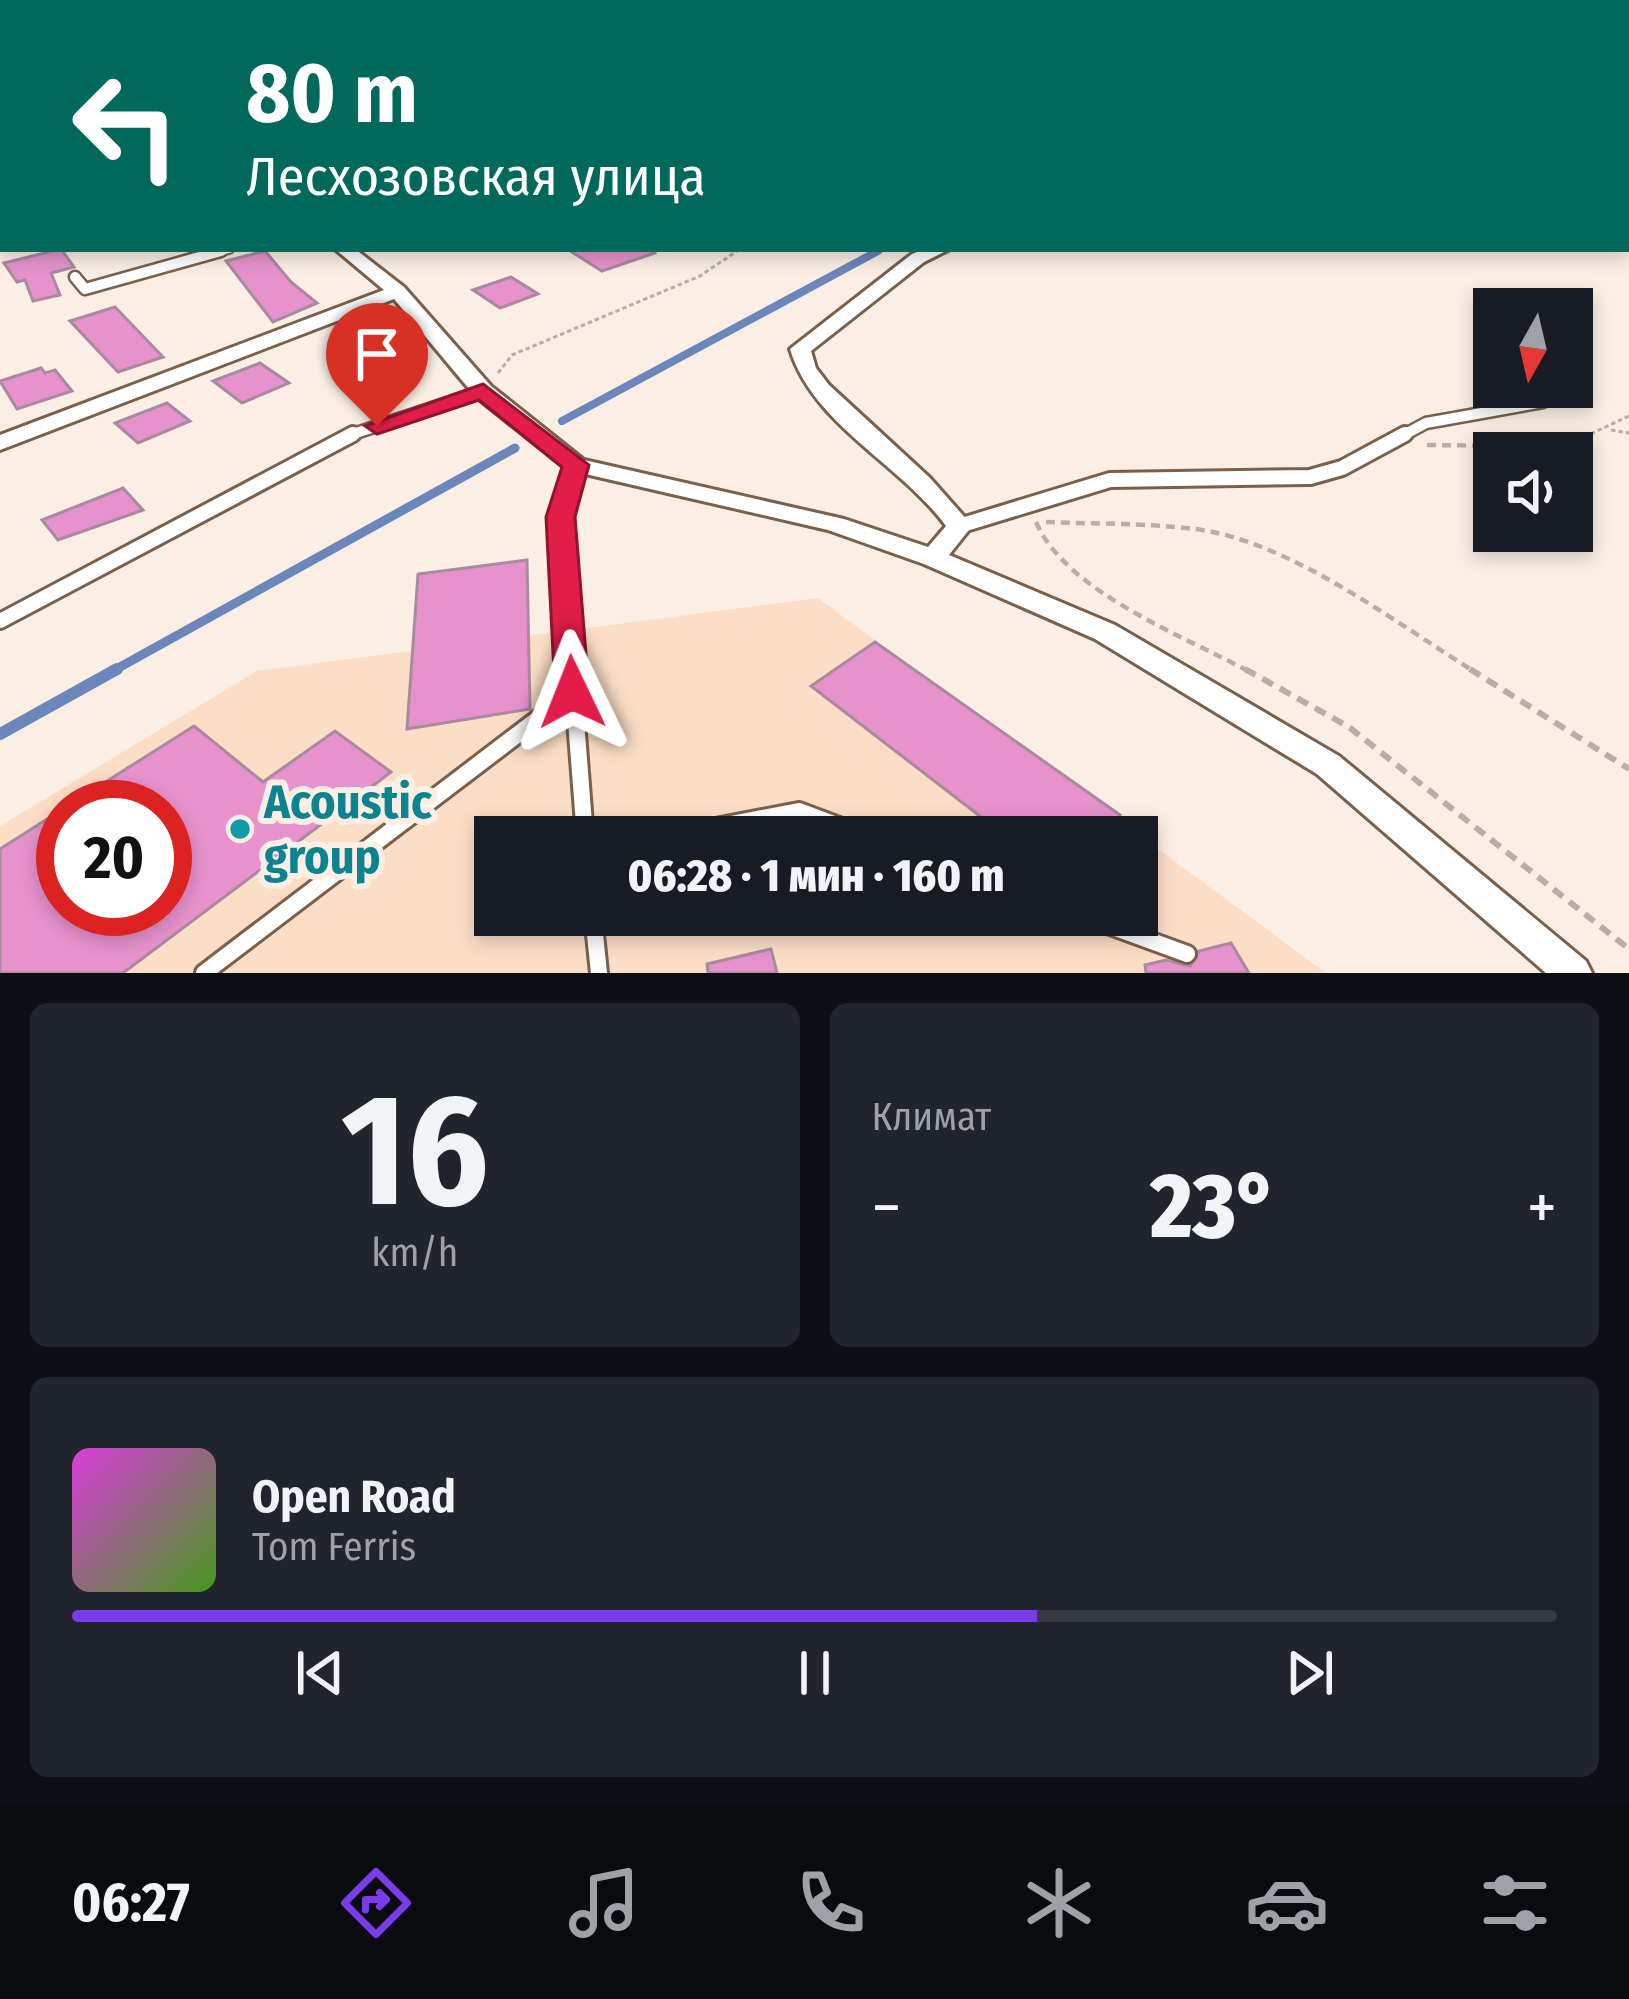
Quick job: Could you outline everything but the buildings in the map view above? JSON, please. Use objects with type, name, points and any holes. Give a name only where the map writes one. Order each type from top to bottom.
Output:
[{"type":"street","points":[[348,252],[397,291],[483,391],[576,465],[835,524],[933,558],[1106,632],[1328,765],[1573,973]]},
{"type":"street","points":[[933,252],[918,258],[800,349],[800,364],[823,393],[943,498],[959,526],[933,558]]},
{"type":"street","points":[[0,443],[397,291]]},
{"type":"lane","points":[[75,277],[85,289],[218,252]]},
{"type":"lane","points":[[0,621],[342,438],[483,391]]},
{"type":"lane","points":[[959,526],[1019,512],[1110,480],[1310,477],[1457,414],[1500,408]]},
{"type":"lane","points":[[576,465],[560,517],[583,816]]},
{"type":"lane","points":[[204,973],[572,692]]},
{"type":"lane","points":[[777,816],[799,812],[810,816]]},
{"type":"lane","points":[[595,936],[599,973]]},
{"type":"lane","points":[[1138,936],[1187,954]]},
{"type":"path","points":[[483,391],[512,355],[700,276],[736,252]]},
{"type":"path","points":[[1386,445],[1515,450],[1558,446],[1608,430],[1629,416]]},
{"type":"path","points":[[1608,430],[1629,433]]},
{"type":"path","points":[[1019,512],[1036,522],[1178,527],[1263,548],[1345,591],[1629,769]]},
{"type":"path","points":[[1036,522],[1048,550],[1075,575],[1349,727],[1629,949]]},
{"type":"shaded area","points":[[818,598],[1113,816],[474,816],[474,936],[1158,936],[1158,849],[1326,973],[0,973],[0,826],[36,804],[36,936],[192,936],[192,780],[76,780],[257,671]]},
{"type":"waterway","points":[[153,0],[236,0]]},
{"type":"waterway","points":[[562,421],[876,252]]},
{"type":"waterway","points":[[872,254],[876,252]]},
{"type":"waterway","points":[[111,672],[515,448]]},
{"type":"waterway","points":[[0,734],[117,669]]},
{"type":"place","name":"Acoustic group","points":[[240,829]]},
{"type":"route","points":[[377,426],[483,391],[576,465],[560,517],[572,692]]}]
